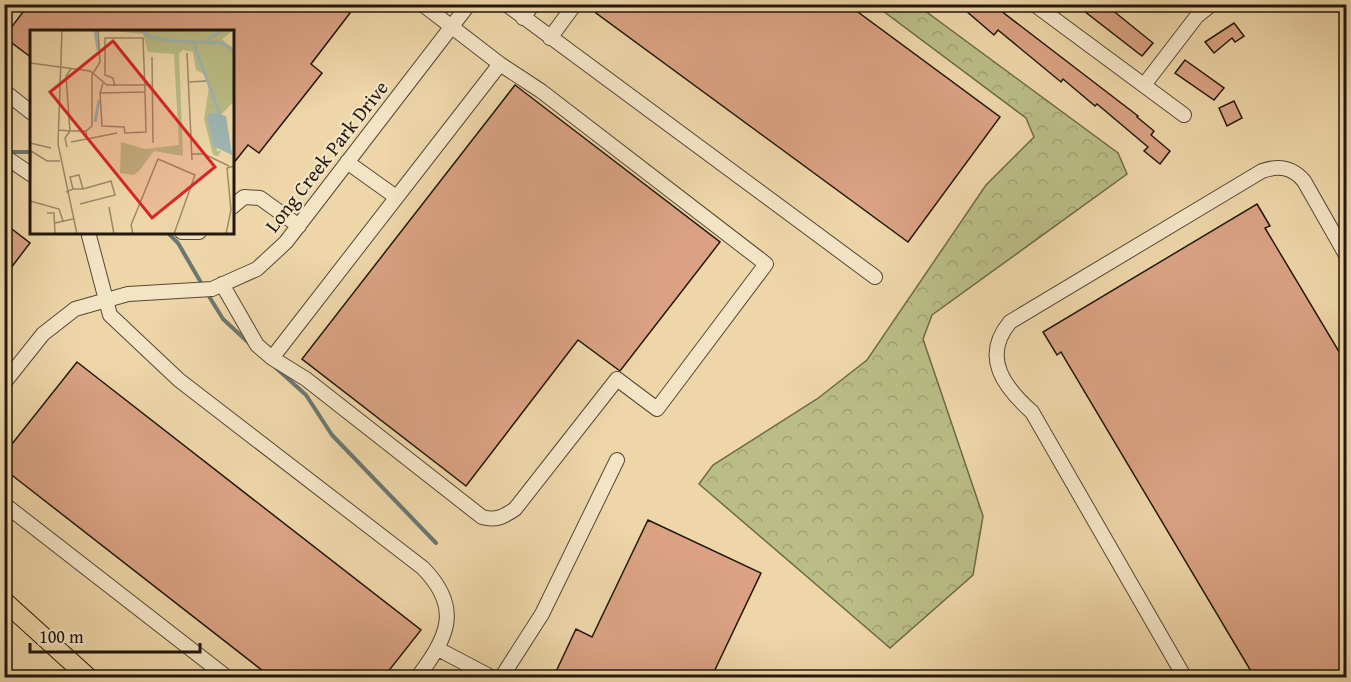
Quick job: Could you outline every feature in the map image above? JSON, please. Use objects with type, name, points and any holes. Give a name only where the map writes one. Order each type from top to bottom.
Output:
[{"type":"main road","points":[[4,601],[89,678]]},
{"type":"street","points":[[222,284],[257,345],[272,358],[306,379],[482,517],[492,520],[503,518],[515,509],[617,379],[657,409],[766,264],[541,91],[500,64],[422,4]]},
{"type":"street","name":"Long Creek Park Drive","points":[[4,384],[43,334],[75,309],[128,294],[212,289],[257,269],[286,242],[299,226],[469,4]]},
{"type":"street","points":[[506,4],[875,277]]},
{"type":"street","points":[[523,18],[533,4]]},
{"type":"street","points":[[550,38],[575,4]]},
{"type":"street","points":[[1034,4],[1184,115]]},
{"type":"street","points":[[1144,86],[1197,16],[1212,4]]},
{"type":"street","points":[[272,358],[500,64]]},
{"type":"street","points":[[4,91],[30,111]]},
{"type":"street","points":[[4,156],[30,174]]},
{"type":"street","points":[[347,162],[396,197]]},
{"type":"street","points":[[1185,678],[1032,412],[1012,394],[1002,380],[997,364],[998,346],[1003,330],[1010,322],[1262,171],[1273,167],[1284,167],[1297,173],[1304,181],[1347,255]]},
{"type":"street","points":[[234,205],[244,197],[260,198],[299,226]]},
{"type":"street","points":[[88,234],[110,315],[179,380],[423,568],[438,584],[447,604],[447,626],[438,649],[417,678]]},
{"type":"street","points":[[501,678],[542,614],[617,460]]},
{"type":"street","points":[[4,504],[228,678]]},
{"type":"street","points":[[438,649],[493,678]]},
{"type":"green space","points":[[875,5],[917,5],[1118,153],[1127,174],[932,315],[923,339],[983,516],[973,575],[890,648],[699,484],[713,465],[817,399],[867,360],[986,185],[1034,137],[1026,118]]},
{"type":"building","points":[[29,4],[339,4],[350,13],[311,64],[322,73],[259,153],[248,145],[234,162],[234,30],[30,30],[30,56],[4,37]]},
{"type":"building","points":[[602,4],[847,4],[1000,117],[908,242],[596,13]]},
{"type":"building","points":[[958,4],[992,4],[1138,116],[1154,131],[1151,135],[1170,151],[1160,164],[1144,151],[1148,147],[1097,104],[1095,106],[1063,79],[1061,82],[998,30],[994,35]]},
{"type":"building","points":[[1075,4],[1098,4],[1103,9],[1106,5],[1153,43],[1142,56]]},
{"type":"building","points":[[1234,23],[1244,36],[1235,42],[1232,38],[1214,53],[1205,42]]},
{"type":"building","points":[[1185,60],[1224,88],[1214,100],[1175,73]]},
{"type":"building","points":[[515,85],[720,242],[620,371],[578,340],[466,486],[302,359]]},
{"type":"building","points":[[1234,101],[1242,118],[1227,126],[1219,108]]},
{"type":"building","points":[[1257,204],[1270,226],[1265,228],[1347,365],[1347,678],[1255,678],[1061,352],[1057,355],[1043,332]]},
{"type":"building","points":[[4,223],[30,243],[4,277]]},
{"type":"building","points":[[77,362],[421,630],[383,678],[272,678],[4,469],[4,454]]},
{"type":"building","points":[[648,520],[761,573],[711,678],[553,678],[576,629],[592,637]]},
{"type":"waterway","points":[[5,152],[30,152]]},
{"type":"waterway","points":[[169,234],[178,243],[203,286]]},
{"type":"waterway","points":[[207,293],[223,319],[250,344]]},
{"type":"waterway","points":[[275,367],[306,395],[332,435],[436,543]]}]
